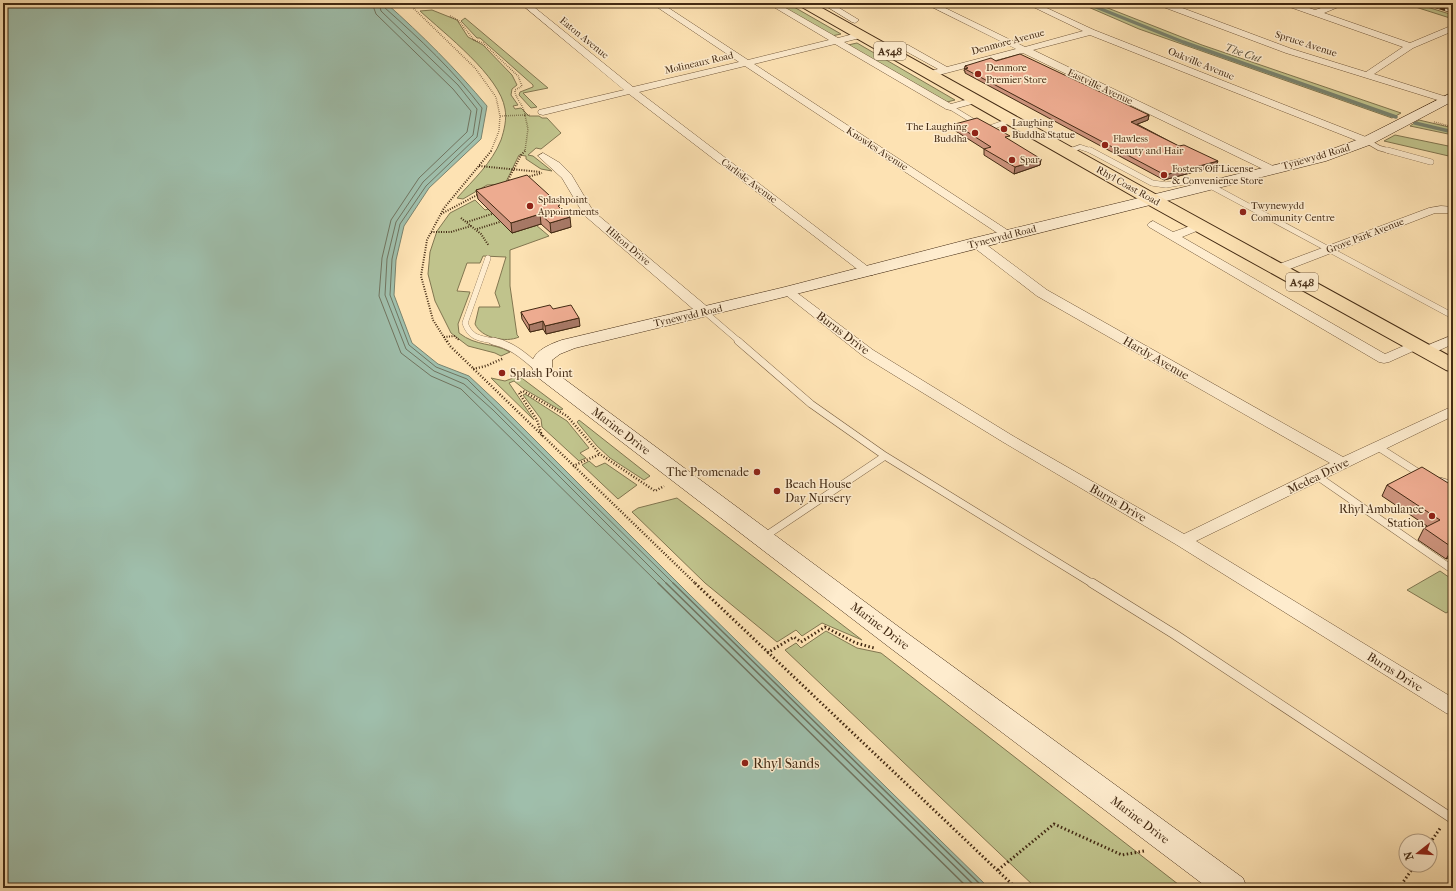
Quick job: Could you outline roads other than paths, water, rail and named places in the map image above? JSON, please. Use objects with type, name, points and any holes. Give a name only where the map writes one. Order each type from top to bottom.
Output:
[{"type":"main road","name":"Rhyl Coast Road","points":[[805,3],[1067,152],[1453,366]]},
{"type":"main road","name":"Tynewydd Road","points":[[544,364],[550,351],[569,344],[788,292],[1151,199],[1321,158],[1367,141],[1450,98]]},
{"type":"main road","name":"Marine Drive","points":[[544,364],[682,476],[898,640],[1232,888]]},
{"type":"street","points":[[446,10],[456,3]]},
{"type":"street","name":"Eaton Avenue","points":[[524,3],[630,90]]},
{"type":"street","name":"Knowles Avenue","points":[[655,3],[1009,235]]},
{"type":"street","points":[[771,3],[950,107],[976,100]]},
{"type":"street","points":[[825,3],[855,20]]},
{"type":"street","name":"Eastville Avenue","points":[[928,3],[1274,170]]},
{"type":"street","name":"Oakville Avenue","points":[[1029,3],[1091,32],[1367,141]]},
{"type":"street","name":"Spruce Avenue","points":[[1161,3],[1289,51],[1450,98]]},
{"type":"street","points":[[1287,3],[1410,46]]},
{"type":"street","points":[[1315,13],[1344,3]]},
{"type":"street","points":[[1367,75],[1410,46],[1453,28]]},
{"type":"street","name":"Denmore Avenue","points":[[931,74],[1091,32]]},
{"type":"street","name":"Molineaux Road","points":[[543,112],[861,35]]},
{"type":"street","points":[[905,47],[946,70]]},
{"type":"street","name":"Carlisle Avenue","points":[[630,90],[868,272]]},
{"type":"street","name":"Hilton Drive","points":[[543,156],[563,164],[567,176],[588,213],[705,312]]},
{"type":"street","name":"Grove Park Avenue","points":[[1278,269],[1432,210],[1453,210]]},
{"type":"street","points":[[1153,225],[1384,359],[1453,339]]},
{"type":"street","points":[[1173,236],[1200,226]]},
{"type":"street","name":"Hardy Avenue","points":[[976,243],[1042,293],[1343,464]]},
{"type":"street","name":"Burns Drive","points":[[788,292],[868,353],[1008,439],[1183,542],[1453,708]]},
{"type":"street","name":"Medea Drive","points":[[1183,542],[1453,410]]},
{"type":"lane","points":[[432,3],[446,10]]},
{"type":"lane","points":[[950,107],[973,121]]},
{"type":"lane","points":[[989,128],[1012,120]]},
{"type":"lane","points":[[1367,141],[1379,148],[1431,162]]},
{"type":"lane","points":[[1067,152],[1080,147],[1086,148],[1152,183],[1166,185],[1189,181],[1205,186],[1330,249],[1453,316]]},
{"type":"lane","points":[[488,258],[465,323],[468,332],[485,341],[501,343],[513,348],[544,364]]},
{"type":"lane","points":[[705,312],[811,404],[885,456],[1174,634],[1453,819]]},
{"type":"lane","points":[[1378,446],[1425,477],[1453,484]]},
{"type":"lane","points":[[764,537],[885,456]]},
{"type":"lane","points":[[1317,476],[1453,570]]},
{"type":"water","points":[[3,3],[386,3],[413,27],[487,106],[481,139],[429,188],[404,226],[396,260],[394,295],[412,343],[438,364],[469,376],[499,404],[689,594],[989,888],[3,888]]},
{"type":"waterway","name":"The Cut","points":[[1086,3],[1183,42],[1396,117]]},
{"type":"waterway","name":"The Cut","points":[[1415,123],[1453,132]]},
{"type":"railway","points":[[1424,3],[1453,12]]},
{"type":"place","name":"Denmore Premier Store","points":[[978,74]]},
{"type":"place","name":"Laughing Buddha Statue","points":[[1004,129]]},
{"type":"place","name":"The Laughing Buddha","points":[[975,133]]},
{"type":"place","name":"Flawless Beauty and Hair","points":[[1105,145]]},
{"type":"place","name":"Spar","points":[[1012,160]]},
{"type":"place","name":"Fosters Off License & Convenience Store","points":[[1164,175]]},
{"type":"place","name":"Splashpoint Appointments","points":[[530,206]]},
{"type":"place","name":"Twynewydd Community Centre","points":[[1243,212]]},
{"type":"place","name":"Splash Point","points":[[502,373]]},
{"type":"place","name":"The Promenade","points":[[757,472]]},
{"type":"place","name":"Beach House Day Nursery","points":[[777,491]]},
{"type":"place","name":"Rhyl Ambulance Station","points":[[1432,516]]},
{"type":"place","name":"Rhyl Sands","points":[[745,763]]}]
